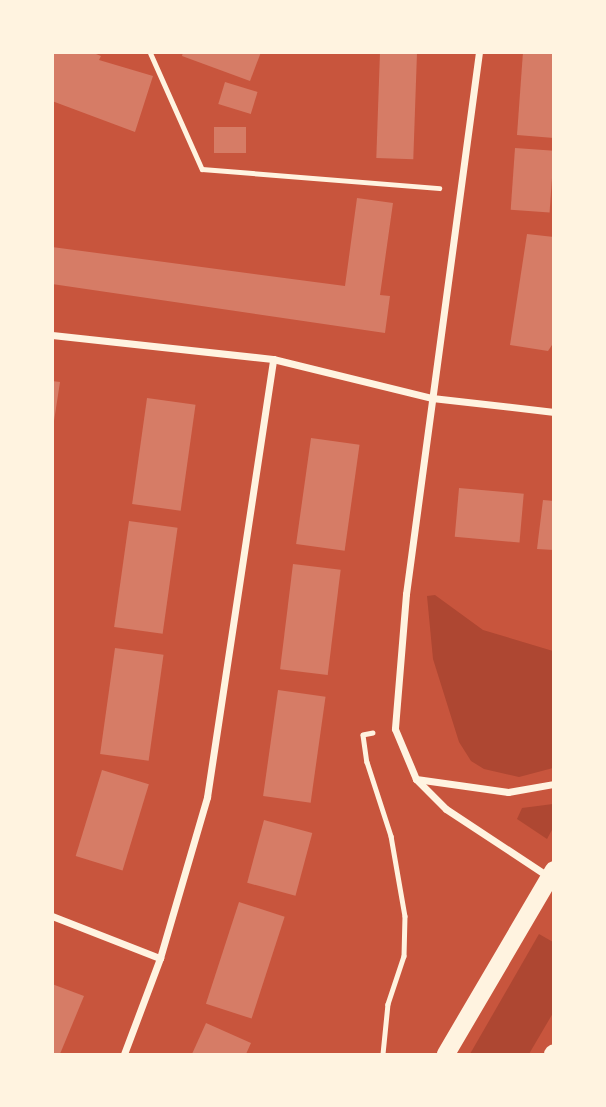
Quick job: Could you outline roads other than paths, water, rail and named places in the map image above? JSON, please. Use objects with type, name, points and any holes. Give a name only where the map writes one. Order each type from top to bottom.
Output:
[{"type":"main road","points":[[446,1055],[552,877]]},
{"type":"street","points":[[479,52],[396,675],[395,729],[416,779],[446,809],[552,877]]},
{"type":"street","points":[[52,335],[273,359],[432,398],[554,412]]},
{"type":"street","points":[[124,1055],[160,958],[207,797],[273,359]]},
{"type":"street","points":[[416,779],[508,792],[554,784]]},
{"type":"street","points":[[52,916],[160,958]]}]
